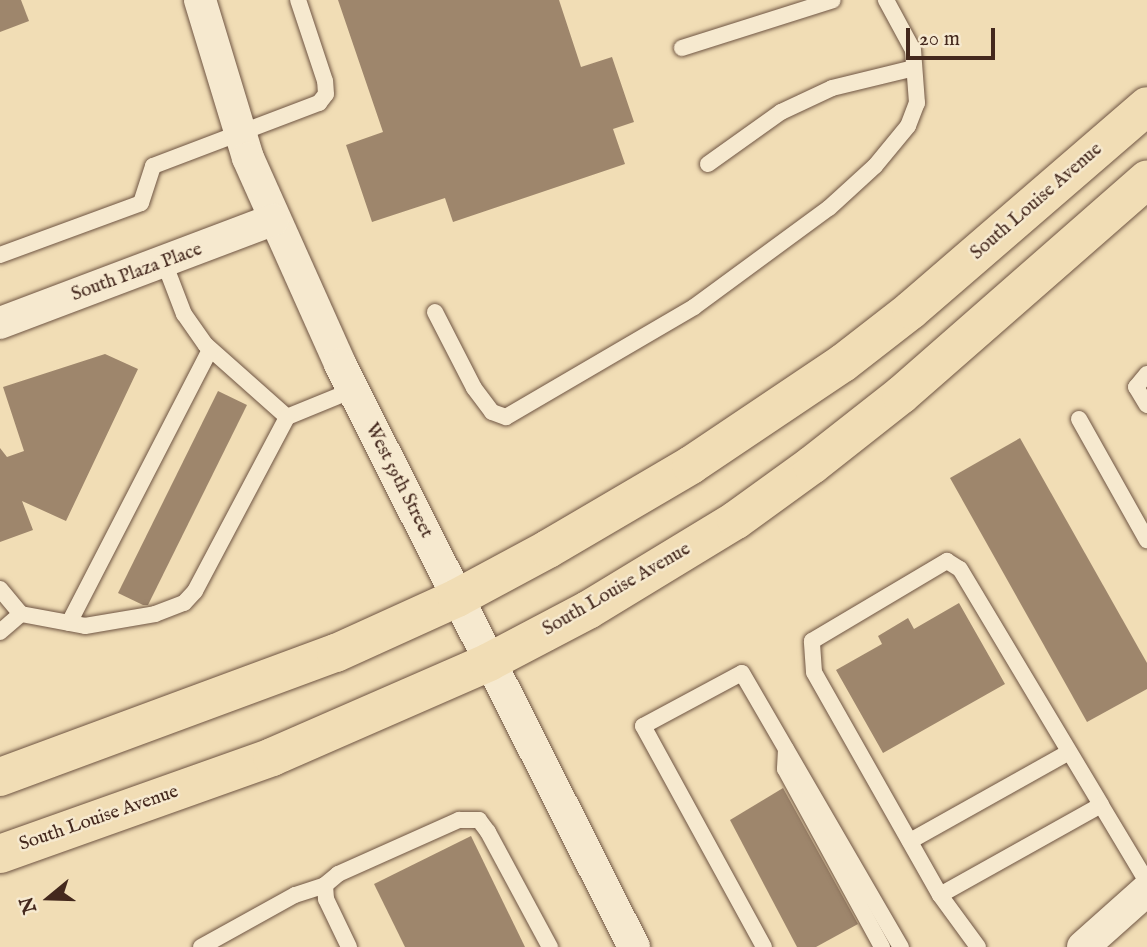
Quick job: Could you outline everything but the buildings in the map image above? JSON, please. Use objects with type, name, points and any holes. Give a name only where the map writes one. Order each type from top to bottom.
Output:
[{"type":"main road","name":"South Louise Avenue","points":[[0,777],[336,653],[457,598],[691,465],[810,387],[911,310],[1147,106]]},
{"type":"main road","name":"South Louise Avenue","points":[[0,854],[272,757],[489,662],[676,558],[812,465],[901,395],[1147,180]]},
{"type":"street","name":"West 59th Street","points":[[200,0],[240,132],[273,219],[353,390],[634,947]]},
{"type":"street","name":"South Plaza Place","points":[[0,323],[273,219]]},
{"type":"street","points":[[1083,947],[1147,890]]},
{"type":"lane","points":[[0,255],[141,203],[153,166],[319,103],[326,94],[298,0]]},
{"type":"lane","points":[[682,48],[832,0]]},
{"type":"lane","points":[[435,312],[474,388],[492,412],[506,417],[694,307],[829,208],[875,166],[908,126],[917,103],[913,50],[886,0]]},
{"type":"lane","points":[[708,164],[781,113],[832,88],[914,68]]},
{"type":"lane","points":[[164,262],[184,314],[210,349],[287,417]]},
{"type":"lane","points":[[69,623],[210,349]]},
{"type":"lane","points":[[1147,374],[1136,387],[1147,405]]},
{"type":"lane","points":[[0,589],[21,614],[85,626],[155,614],[184,603],[195,591],[287,417],[353,390]]},
{"type":"lane","points":[[1079,419],[1147,540]]},
{"type":"lane","points":[[978,947],[940,895],[814,672],[812,641],[947,561],[960,569],[1147,882]]},
{"type":"lane","points":[[0,632],[21,614]]},
{"type":"lane","points":[[764,947],[643,726],[742,673],[901,947]]},
{"type":"lane","points":[[786,749],[785,769],[878,944]]},
{"type":"lane","points":[[910,841],[1069,752]]},
{"type":"lane","points":[[940,895],[1101,805]]},
{"type":"lane","points":[[201,947],[295,895],[325,885],[338,874],[458,820],[479,820],[550,947]]},
{"type":"lane","points":[[325,885],[326,898],[349,947]]}]
